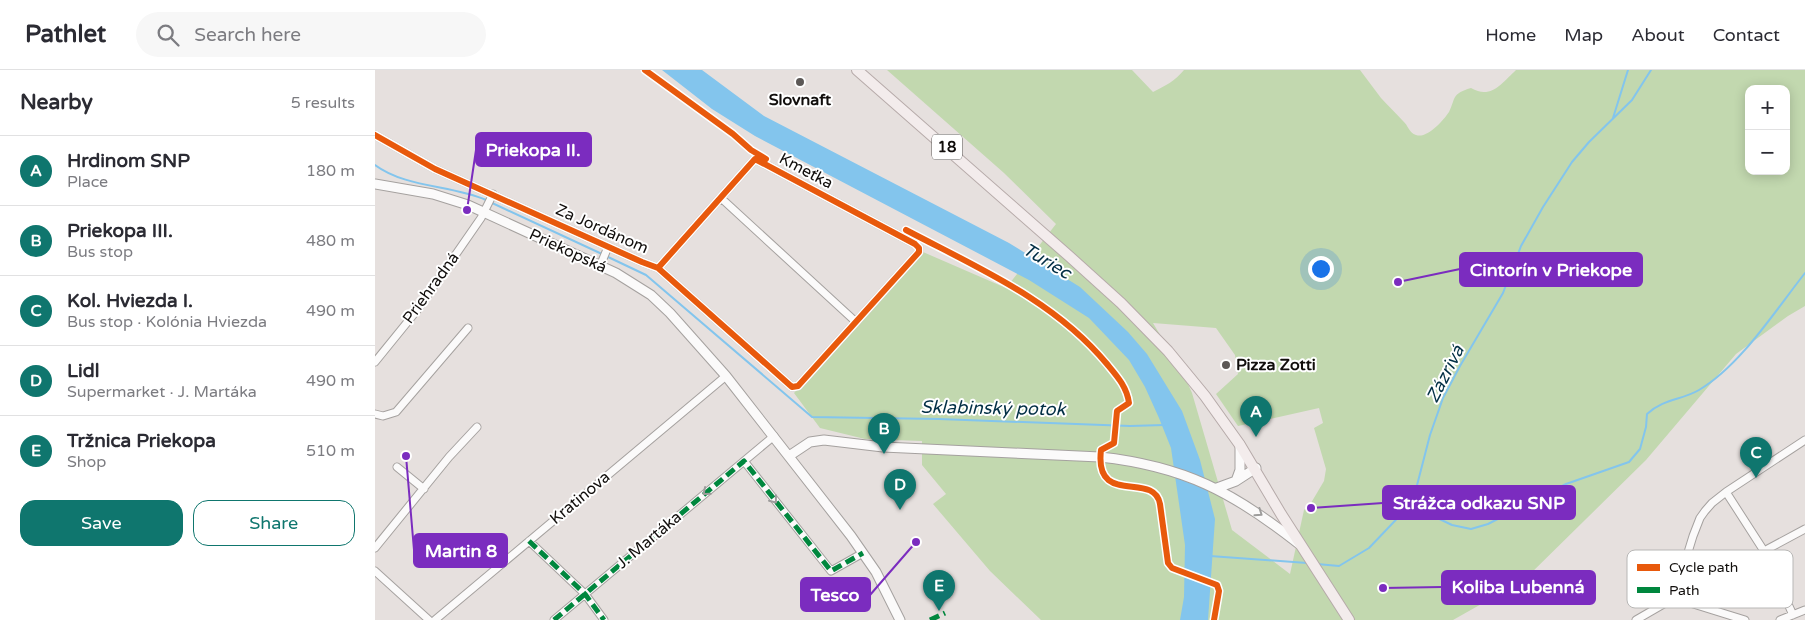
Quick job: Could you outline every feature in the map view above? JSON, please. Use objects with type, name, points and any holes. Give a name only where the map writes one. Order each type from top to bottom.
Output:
[{"type":"main road","name":"18","points":[[857,70],[864,74],[1069,256],[1145,326],[1168,351],[1205,396],[1240,445],[1349,620]]},
{"type":"street","name":"Za Jordánom","points":[[375,134],[435,169],[658,268],[793,387],[798,386],[856,322]]},
{"type":"street","name":"Kmeťka","points":[[658,268],[755,159],[915,244],[919,248],[919,252],[856,322]]},
{"type":"street","name":"Priekopská","points":[[375,184],[433,194],[486,209],[602,263],[662,305],[726,376],[863,553],[876,572],[900,620]]},
{"type":"street","name":"Priehradná","points":[[375,362],[418,309],[486,209],[493,194]]},
{"type":"street","points":[[721,198],[856,322]]},
{"type":"street","points":[[602,263],[608,247]]},
{"type":"street","points":[[375,414],[383,416],[396,412],[467,328]]},
{"type":"street","name":"Kratinova","points":[[435,620],[726,376]]},
{"type":"street","points":[[375,548],[449,457],[477,428]]},
{"type":"street","name":"J. Martáka","points":[[555,620],[773,436]]},
{"type":"street","points":[[789,456],[810,442],[824,440],[883,447],[1131,460],[1168,469],[1214,487],[1256,511],[1301,545]]},
{"type":"street","points":[[1690,550],[1700,518],[1712,502],[1805,440]]},
{"type":"street","points":[[1236,481],[1240,470],[1240,445]]},
{"type":"street","points":[[744,461],[831,571],[863,553]]},
{"type":"street","points":[[397,467],[424,488]]},
{"type":"street","points":[[1214,487],[1236,481],[1255,468]]},
{"type":"street","points":[[1726,492],[1763,550]]},
{"type":"street","points":[[1766,550],[1805,529]]},
{"type":"street","points":[[529,541],[585,594],[604,620]]},
{"type":"street","points":[[375,571],[429,620]]},
{"type":"street","points":[[1636,620],[1657,608]]},
{"type":"street","points":[[1706,608],[1745,620]]},
{"type":"street","points":[[1790,608],[1793,615]]},
{"type":"street","points":[[1780,620],[1804,611]]},
{"type":"green space","points":[[887,70],[1132,70],[1153,92],[1166,85],[1184,70],[1360,70],[1381,98],[1412,133],[1420,136],[1430,132],[1443,120],[1449,112],[1455,97],[1460,92],[1471,88],[1478,91],[1490,91],[1501,85],[1516,70],[1805,70],[1805,306],[1736,354],[1646,460],[1524,580],[1453,620],[1041,620],[990,571],[933,504],[946,494],[922,465],[922,441],[865,439],[820,428],[794,393],[923,252],[1006,288],[1056,224],[1004,173]],"holes":[[[1153,323],[1216,328],[1235,355],[1238,374],[1216,394],[1238,426],[1319,408],[1323,423],[1314,428],[1326,469],[1324,481],[1311,503],[1304,510],[1290,574],[1232,530],[1192,393],[1184,375]]]},
{"type":"water","points":[[662,70],[702,70],[764,116],[1009,243],[1080,287],[1128,332],[1147,354],[1182,411],[1200,460],[1215,519],[1208,620],[1180,620],[1184,597],[1185,545],[1171,448],[1145,387],[1129,360],[1089,318],[1029,280],[755,136],[712,109]]},
{"type":"waterway","points":[[1613,118],[1628,70]]},
{"type":"waterway","name":"Zázrivá","points":[[1317,564],[1339,566],[1369,548],[1410,505],[1415,493],[1430,435],[1443,398],[1503,293],[1521,246],[1572,162],[1589,142],[1632,100],[1651,70]]},
{"type":"waterway","name":"Sklabinský potok","points":[[375,165],[401,178],[459,191],[486,200]]},
{"type":"waterway","name":"Sklabinský potok","points":[[490,202],[602,254]]},
{"type":"waterway","name":"Sklabinský potok","points":[[606,256],[646,275],[812,417],[939,419],[1130,426],[1164,425]]},
{"type":"waterway","points":[[1410,505],[1452,525],[1471,529],[1488,524],[1566,484],[1629,462],[1640,449],[1646,427],[1647,414],[1659,405],[1699,390],[1729,367],[1756,337],[1805,273]]},
{"type":"waterway","name":"Zázrivá","points":[[1210,556],[1307,563]]},
{"type":"marked path","points":[[554,620],[744,461],[831,571],[863,553]]},
{"type":"marked path","points":[[529,541],[585,594],[604,620]]},
{"type":"marked path","points":[[930,620],[945,613]]},
{"type":"cycle path","points":[[645,70],[733,134],[751,150],[766,159]]},
{"type":"cycle path","points":[[375,135],[435,169],[658,268],[792,387],[798,386],[919,252],[919,248],[915,244],[755,159],[658,268]]},
{"type":"cycle path","points":[[906,230],[987,272],[1039,303],[1086,341],[1107,364],[1124,387],[1129,403],[1117,411],[1114,443],[1101,450],[1101,468],[1106,478],[1115,484],[1147,489],[1155,494],[1160,504],[1168,563],[1172,568],[1217,585],[1219,591],[1214,620]]},
{"type":"place","name":"Slovnaft","points":[[800,82]]},
{"type":"place","name":"Priekopa II.","points":[[467,210]]},
{"type":"place","name":"Cintorín v Priekope","points":[[1398,282]]},
{"type":"place","name":"Pizza Zotti","points":[[1226,365]]},
{"type":"place","name":"Hrdinom SNP","points":[[1256,437]]},
{"type":"place","name":"Priekopa III.","points":[[884,454]]},
{"type":"place","name":"Martin 8","points":[[406,456]]},
{"type":"place","name":"Kol. Hviezda I.","points":[[1756,478]]},
{"type":"place","name":"Strážca odkazu SNP","points":[[1311,508]]},
{"type":"place","name":"Lidl","points":[[900,510]]},
{"type":"place","name":"Tesco","points":[[916,542]]},
{"type":"place","name":"Koliba Lubenná","points":[[1383,588]]},
{"type":"place","name":"Tržnica Priekopa","points":[[939,611]]},
{"type":"water label","name":"Turiec","points":[[1047,261]]}]
